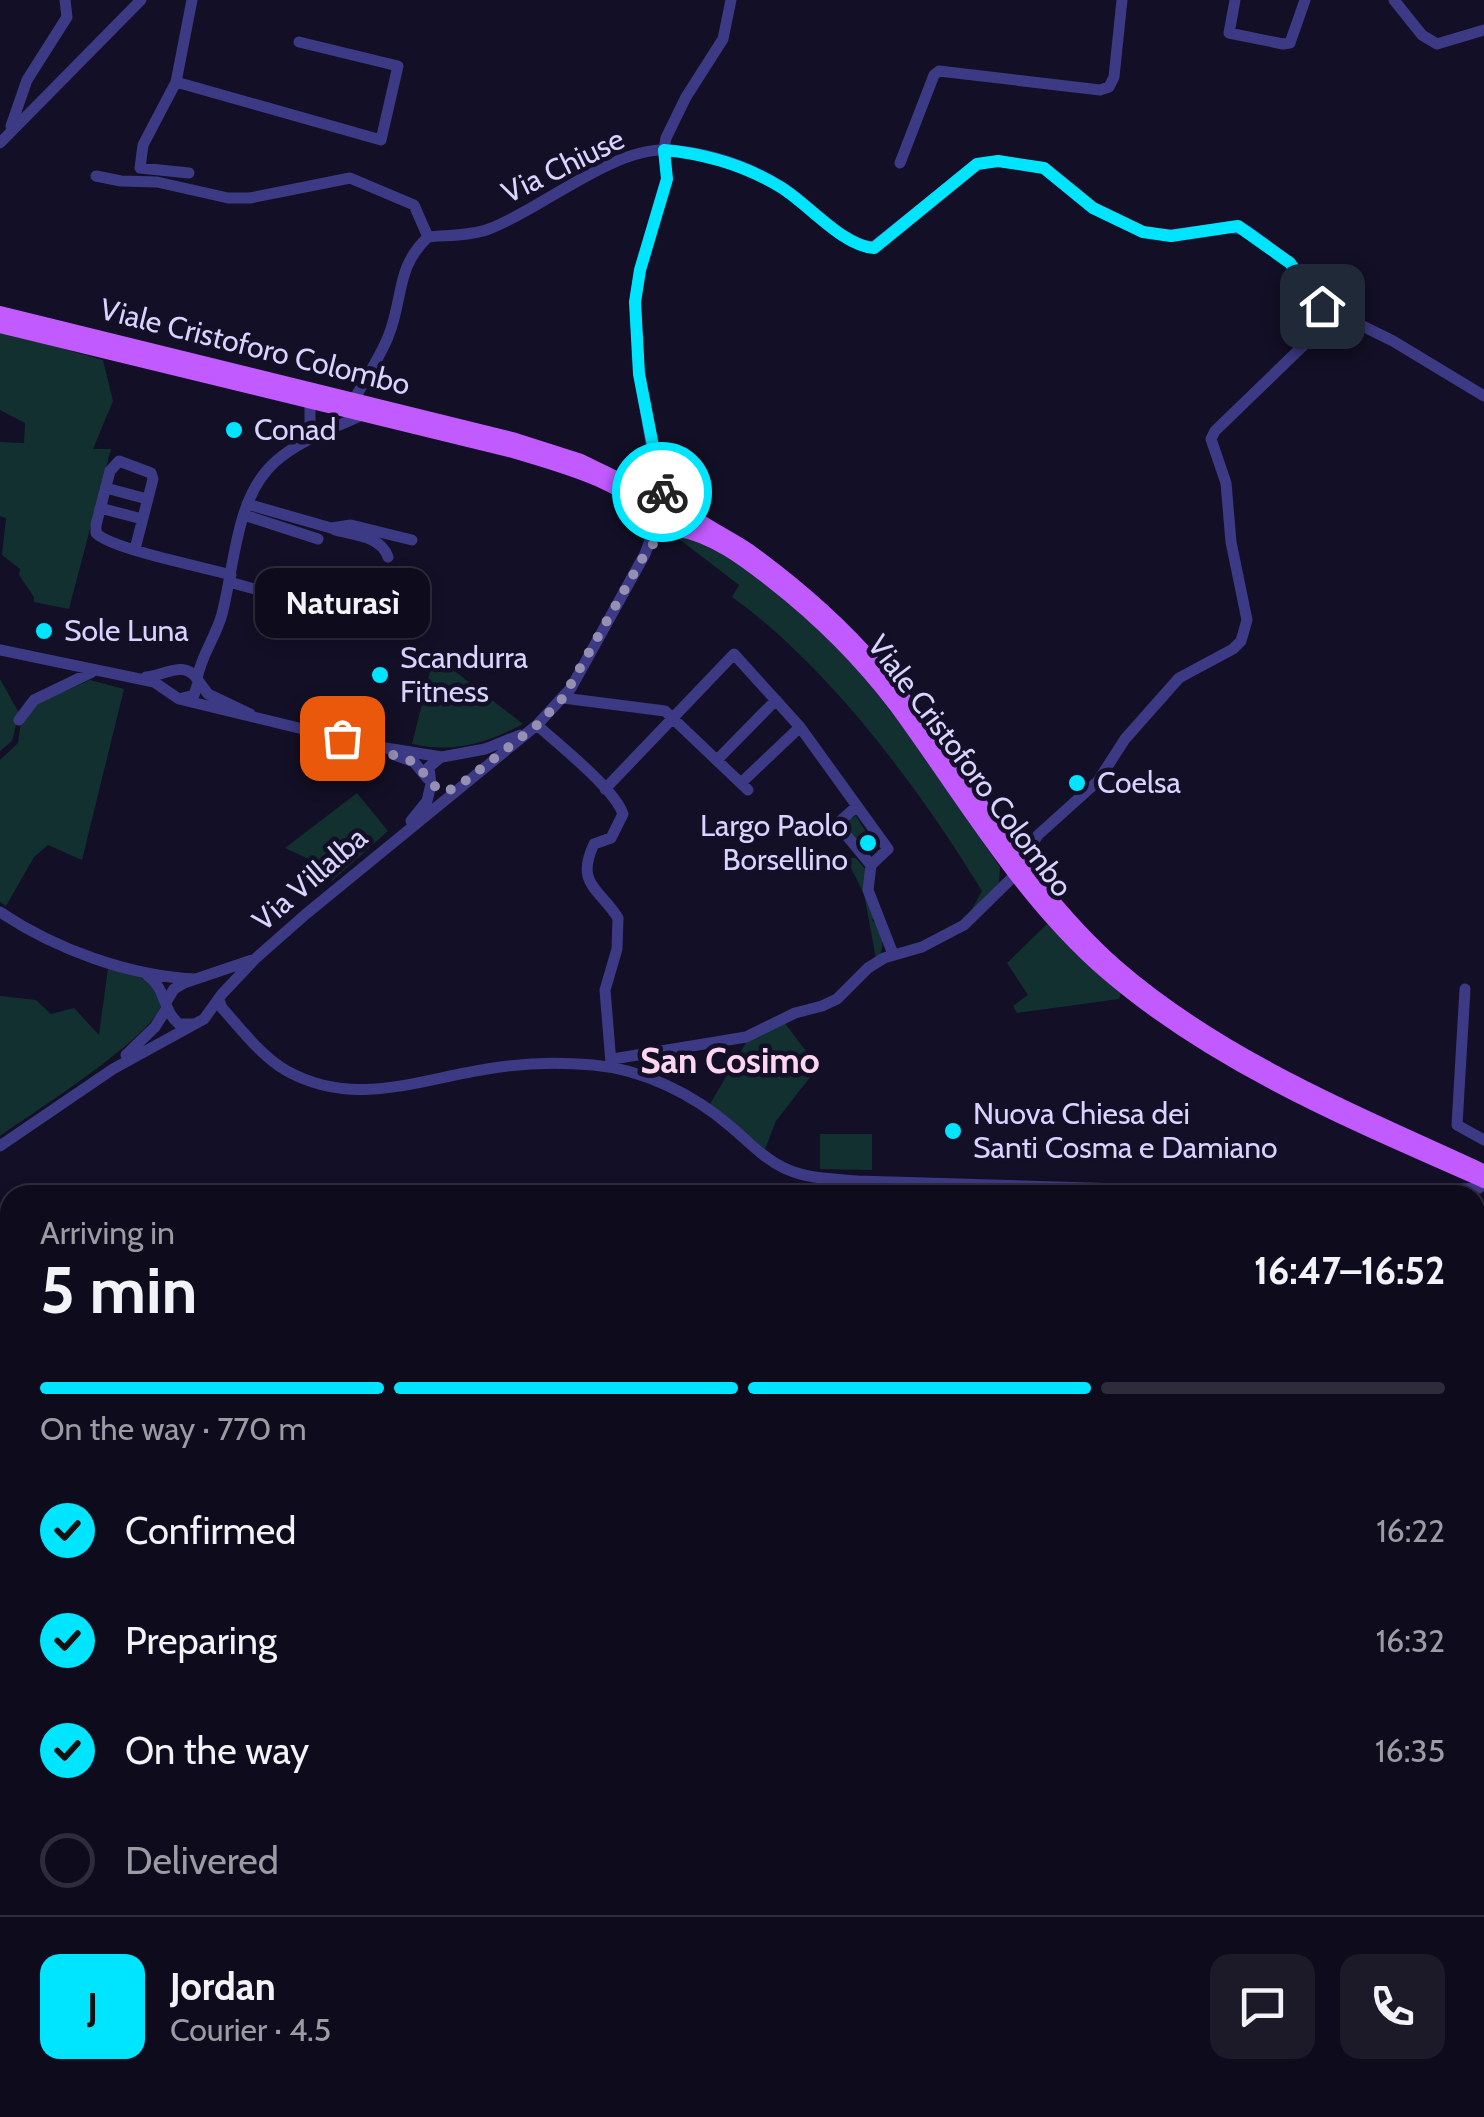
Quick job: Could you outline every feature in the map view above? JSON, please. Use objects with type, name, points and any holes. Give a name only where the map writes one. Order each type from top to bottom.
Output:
[{"type":"main road","name":"Viale Cristoforo Colombo","points":[[0,313],[512,439],[581,462],[639,492],[666,495],[766,563],[842,629],[902,697],[1018,869],[1115,964],[1210,1035],[1272,1071],[1484,1171]]},
{"type":"main road","name":"Viale Cristoforo Colombo","points":[[0,326],[513,451],[570,469],[638,502],[664,525],[692,532],[740,556],[848,649],[894,704],[1061,928],[1106,972],[1193,1038],[1472,1185]]},
{"type":"main road","points":[[666,495],[684,522],[664,525],[657,508],[666,495]]},
{"type":"street","points":[[10,132],[27,80],[66,18],[65,0]]},
{"type":"street","points":[[0,143],[142,0]]},
{"type":"street","points":[[138,174],[143,145],[172,96],[192,0]]},
{"type":"street","points":[[666,495],[639,374],[635,302],[640,270],[667,179],[664,150],[678,112],[723,39],[731,0]]},
{"type":"street","points":[[900,163],[934,75],[939,72],[1105,90],[1114,77],[1122,0]]},
{"type":"street","points":[[1235,0],[1228,34],[1282,44],[1294,37],[1305,0]]},
{"type":"street","points":[[1394,0],[1422,34],[1438,44],[1484,30]]},
{"type":"street","points":[[176,82],[380,140],[398,66],[300,42]]},
{"type":"street","name":"Via Chiuse","points":[[428,236],[490,229],[597,171],[664,150],[728,161],[760,175],[854,243],[874,248],[977,164],[998,161],[1044,168],[1093,208],[1143,232],[1171,236],[1229,226],[1248,231],[1290,263],[1322,306],[1370,328],[1484,396]]},
{"type":"street","points":[[96,176],[190,172]]},
{"type":"street","points":[[138,174],[239,198],[350,178],[414,206],[428,236],[406,264],[387,340],[354,400]]},
{"type":"street","points":[[0,912],[60,945],[140,970],[219,984],[220,997],[242,1030],[284,1070],[312,1082],[352,1091],[394,1089],[479,1070],[528,1064],[612,1063],[682,1046],[746,1038],[795,1013],[822,1006],[837,999],[868,968],[964,924],[1018,869],[1038,835],[1098,781],[1125,739],[1179,678],[1241,641],[1246,620],[1231,542],[1226,483],[1211,440],[1215,431],[1309,340],[1322,306]]},
{"type":"street","points":[[296,447],[310,426],[310,401]]},
{"type":"street","points":[[174,696],[191,697],[198,681],[202,658],[221,619],[252,492],[275,462],[296,447],[365,414]]},
{"type":"street","points":[[134,548],[152,479],[151,473],[120,461],[110,472],[100,508],[96,532],[102,540],[346,614]]},
{"type":"street","points":[[106,488],[147,499]]},
{"type":"street","points":[[100,508],[142,519]]},
{"type":"street","points":[[246,510],[375,540],[385,548],[388,557]]},
{"type":"street","points":[[246,510],[318,539]]},
{"type":"street","points":[[331,528],[351,525],[412,540]]},
{"type":"street","points":[[398,836],[532,728],[563,698],[664,525]]},
{"type":"street","points":[[174,696],[166,682],[212,637]]},
{"type":"street","points":[[0,650],[154,682],[174,696],[373,746],[446,757],[458,762],[463,771],[455,789]]},
{"type":"street","points":[[605,789],[734,654],[800,727],[888,849],[871,864],[868,890],[894,954]]},
{"type":"street","points":[[127,678],[190,670],[208,694],[250,714]]},
{"type":"street","points":[[18,720],[34,700],[92,672]]},
{"type":"street","points":[[563,698],[665,711],[745,787],[800,727]]},
{"type":"street","points":[[717,760],[776,700]]},
{"type":"street","points":[[398,836],[427,801],[429,768],[446,757],[486,750],[532,728]]},
{"type":"street","points":[[532,728],[605,789],[620,804],[623,814],[611,838],[594,844],[587,859],[588,881],[618,918],[617,949],[606,990],[612,1063]]},
{"type":"street","points":[[373,746],[414,762],[442,792],[455,789]]},
{"type":"street","points":[[854,803],[837,824],[871,864]]},
{"type":"street","name":"Via Villalba","points":[[220,997],[255,959],[398,836]]},
{"type":"street","points":[[113,1069],[155,1027],[174,989],[255,959]]},
{"type":"street","points":[[140,970],[160,987],[179,1024],[218,1018],[242,1030]]},
{"type":"street","points":[[1465,989],[1457,1125],[1484,1140]]},
{"type":"street","points":[[0,1146],[113,1069],[200,1021],[220,997]]},
{"type":"street","points":[[612,1063],[689,1096],[784,1168],[860,1185]]},
{"type":"green space","points":[[0,331],[103,360],[113,401],[93,449],[111,449],[69,609],[34,602],[19,575],[20,569],[2,555],[6,518],[0,516],[0,442],[24,443],[25,423],[0,410]]},
{"type":"green space","points":[[675,536],[708,545],[778,593],[851,662],[883,701],[1000,867],[999,883],[968,916],[982,891],[901,771],[837,693],[768,625],[732,597],[739,585]]},
{"type":"green space","points":[[434,655],[523,724],[469,745],[412,744]]},
{"type":"green space","points":[[0,679],[19,713],[12,741],[0,751]]},
{"type":"green space","points":[[90,680],[124,689],[82,860],[48,845],[34,857],[6,906],[0,902],[0,760],[18,743],[21,722],[36,704]]},
{"type":"green space","points":[[357,793],[388,831],[332,881],[315,862],[285,848]]},
{"type":"green space","points":[[856,816],[876,848],[868,853],[845,828],[847,820]]},
{"type":"green space","points":[[851,858],[856,858],[866,870],[872,920],[882,938],[882,950],[876,959],[864,894],[850,866]]},
{"type":"green space","points":[[1047,924],[1121,993],[1119,999],[1017,1013],[1013,1006],[1028,995],[1007,963]]},
{"type":"green space","points":[[108,968],[147,982],[161,1005],[153,1019],[115,1054],[0,1136],[0,996],[36,1000],[51,1014],[74,1008],[99,1035]]},
{"type":"green space","points":[[784,1022],[818,1067],[776,1121],[765,1149],[710,1104],[747,1041]]},
{"type":"green space","points":[[820,1134],[872,1134],[872,1170],[820,1169]]},
{"type":"way so far","points":[[342,738],[414,762],[433,787],[442,792],[452,791],[470,780],[537,725],[563,698],[645,554],[658,538],[684,522],[682,505],[662,492]]},
{"type":"place","name":"Conad","points":[[234,430]]},
{"type":"place","name":"Sole Luna","points":[[44,631]]},
{"type":"place","name":"Scandurra Fitness","points":[[380,675]]},
{"type":"place","name":"Naturasì","points":[[342,738]]},
{"type":"place","name":"Coelsa","points":[[1077,783]]},
{"type":"place","name":"Largo Paolo Borsellino","points":[[868,843]]},
{"type":"place","name":"Nuova Chiesa dei Santi Cosma e Damiano","points":[[953,1131]]},
{"type":"district","name":"San Cosimo","points":[[730,1061]]},
{"type":"route","points":[[662,492],[639,374],[635,302],[640,270],[667,179],[664,150],[728,161],[760,175],[854,243],[874,248],[977,164],[988,160],[1044,168],[1093,208],[1143,232],[1171,236],[1238,226],[1290,263],[1322,306]]}]
